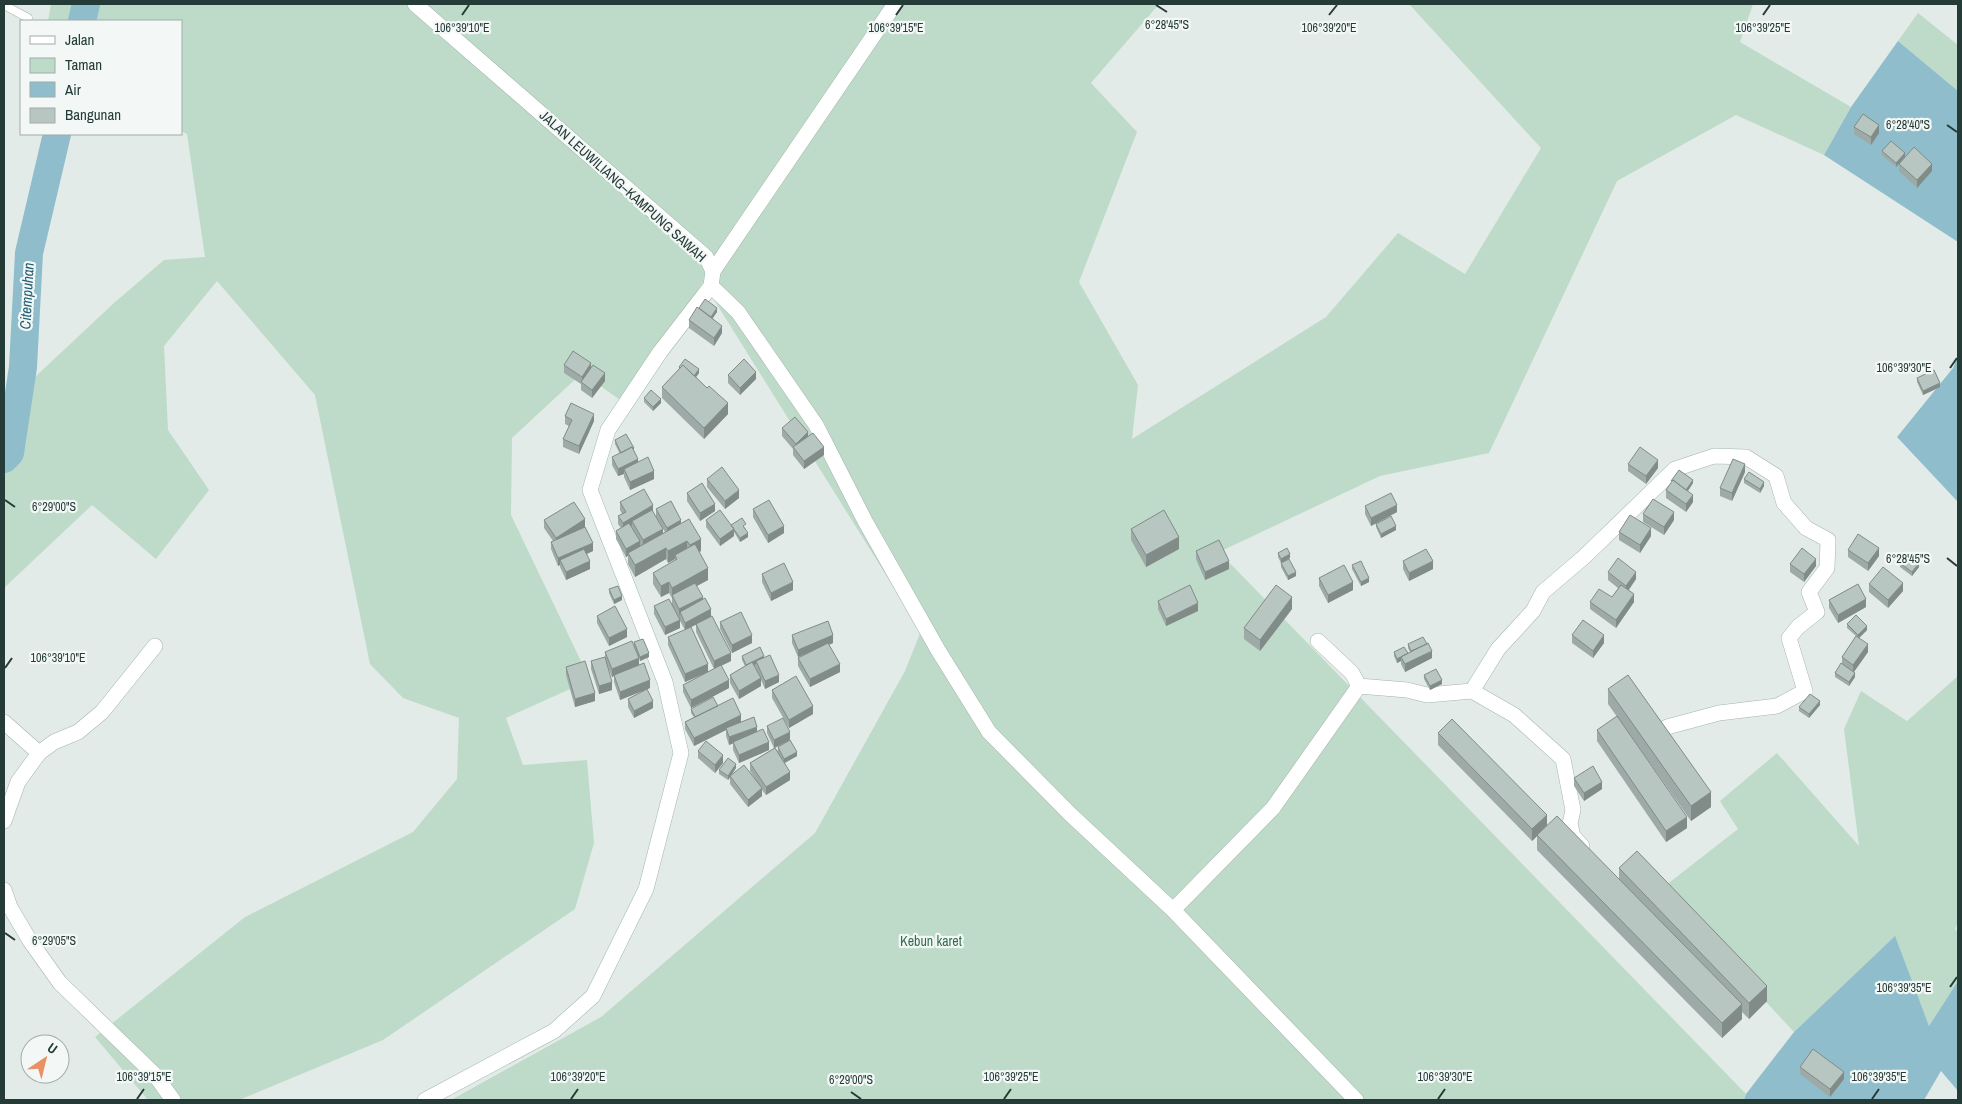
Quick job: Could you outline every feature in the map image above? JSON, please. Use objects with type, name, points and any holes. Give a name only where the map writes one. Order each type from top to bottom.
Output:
[{"type":"street","name":"JALAN LEUWILIANG–KAMPUNG SAWAH","points":[[415,4],[706,257],[712,278],[738,312],[816,425],[865,521],[938,650],[989,732],[1070,814],[1173,910],[1356,1100]]},
{"type":"street","points":[[425,1100],[554,1031],[594,996],[646,888],[681,753],[665,682],[590,490],[608,430],[895,4]]},
{"type":"street","points":[[1472,691],[1498,649],[1533,611],[1543,592],[1584,557],[1675,468],[1714,456],[1746,457],[1776,476],[1784,503],[1806,528],[1828,540],[1827,568],[1810,592],[1817,612],[1798,627],[1788,638],[1805,691],[1777,706],[1719,713],[1667,727]]},
{"type":"street","points":[[1318,641],[1352,674],[1359,686]]},
{"type":"street","points":[[4,821],[18,782],[39,753],[54,742],[78,732],[102,712],[155,646]]},
{"type":"street","points":[[1173,910],[1273,808],[1359,686]]},
{"type":"street","points":[[1359,686],[1407,690],[1426,695],[1472,691],[1514,715],[1562,759],[1573,810],[1570,824],[1573,836],[1591,856]]},
{"type":"street","points":[[4,722],[39,753]]},
{"type":"street","points":[[4,890],[10,906],[30,941],[60,983],[155,1075],[173,1100]]},
{"type":"lane","points":[[4,5],[28,18]]},
{"type":"green space","name":"Kebun karet","points":[[51,4],[1159,4],[1091,83],[1137,132],[1079,282],[1138,385],[1132,439],[1326,317],[1398,233],[1465,274],[1541,148],[1409,4],[1753,4],[1740,42],[1851,107],[1824,155],[1736,115],[1617,181],[1489,453],[1380,476],[1219,552],[1746,1094],[1744,1100],[451,1100],[601,1017],[815,833],[905,671],[921,631],[703,282],[623,402],[582,373],[512,438],[511,515],[590,680],[506,718],[523,765],[587,760],[594,843],[575,909],[383,1040],[239,1100],[148,1100],[95,1037],[245,917],[413,832],[457,779],[459,718],[403,698],[370,664],[315,395],[217,281],[164,346],[168,430],[209,490],[156,559],[92,505],[4,588],[4,406],[114,303],[164,260],[205,257],[187,134],[182,132],[182,20],[48,20]]},
{"type":"green space","points":[[1918,13],[1958,45],[1958,91],[1898,41]]},
{"type":"green space","points":[[1958,676],[1958,923],[1955,929],[1958,932],[1958,981],[1929,1026],[1894,937],[1794,1032],[1661,889],[1738,829],[1720,801],[1777,753],[1859,846],[1844,729],[1861,691],[1907,721]]},
{"type":"water","points":[[1898,41],[1958,91],[1958,242],[1824,155],[1851,107]]},
{"type":"water","points":[[1958,356],[1958,502],[1897,437],[1953,368]]},
{"type":"water","points":[[1895,936],[1929,1026],[1958,981],[1958,1091],[1941,1071],[1924,1100],[1744,1100],[1746,1094],[1794,1032]]},
{"type":"building","points":[[1863,114],[1879,125],[1871,137],[1854,127]]},
{"type":"building","points":[[1891,141],[1905,153],[1896,163],[1882,151]]},
{"type":"building","points":[[1914,147],[1932,164],[1917,180],[1899,164]]},
{"type":"building","points":[[705,299],[717,308],[711,317],[699,308]]},
{"type":"building","points":[[697,307],[722,326],[714,338],[689,320]]},
{"type":"building","points":[[573,351],[591,363],[582,377],[564,365]]},
{"type":"building","points":[[685,359],[699,369],[694,376],[683,365],[679,367]]},
{"type":"building","points":[[744,359],[756,372],[740,388],[728,375]]},
{"type":"building","points":[[593,365],[605,373],[592,390],[581,382]]},
{"type":"building","points":[[683,365],[707,388],[709,386],[728,403],[704,428],[662,387]]},
{"type":"building","points":[[1934,370],[1940,383],[1923,391],[1917,378]]},
{"type":"building","points":[[651,390],[661,399],[653,407],[644,398]]},
{"type":"building","points":[[571,403],[594,414],[579,446],[563,439],[572,420],[565,416]]},
{"type":"building","points":[[795,417],[808,432],[796,444],[782,428]]},
{"type":"building","points":[[813,433],[824,447],[804,461],[793,447]]},
{"type":"building","points":[[626,434],[634,448],[632,447],[621,453],[615,440]]},
{"type":"building","points":[[632,447],[638,459],[618,469],[612,457]]},
{"type":"building","points":[[1640,447],[1658,460],[1646,476],[1628,464]]},
{"type":"building","points":[[648,457],[654,471],[630,482],[624,469]]},
{"type":"building","points":[[1733,459],[1745,464],[1732,493],[1720,488]]},
{"type":"building","points":[[722,467],[739,490],[725,501],[707,479]]},
{"type":"building","points":[[1679,470],[1693,480],[1686,490],[1673,480],[1671,481]]},
{"type":"building","points":[[1749,472],[1764,482],[1760,489],[1744,479]]},
{"type":"building","points":[[1673,480],[1693,495],[1686,504],[1666,490]]},
{"type":"building","points":[[702,483],[715,504],[700,513],[687,493]]},
{"type":"building","points":[[644,489],[653,505],[623,523],[618,516],[626,512],[620,502]]},
{"type":"building","points":[[1391,493],[1397,505],[1371,518],[1365,506]]},
{"type":"building","points":[[1653,499],[1674,512],[1664,527],[1643,514]]},
{"type":"building","points":[[769,500],[784,526],[768,535],[753,509]]},
{"type":"building","points":[[671,501],[681,520],[667,528],[656,509]]},
{"type":"building","points":[[574,502],[585,519],[556,538],[544,520]]},
{"type":"building","points":[[652,510],[663,529],[643,540],[632,521]]},
{"type":"building","points":[[720,510],[734,529],[720,539],[706,520]]},
{"type":"building","points":[[1164,510],[1179,537],[1146,555],[1131,529]]},
{"type":"building","points":[[1630,515],[1651,528],[1640,545],[1619,532]]},
{"type":"building","points":[[1391,516],[1396,526],[1381,534],[1376,524]]},
{"type":"building","points":[[742,518],[746,524],[743,526],[748,533],[740,538],[731,525]]},
{"type":"building","points":[[689,519],[701,539],[690,545],[687,541],[668,551],[666,548],[635,565],[628,553]]},
{"type":"building","points":[[629,523],[640,541],[626,549],[616,531]]},
{"type":"building","points":[[585,527],[593,543],[558,558],[551,542]]},
{"type":"building","points":[[1858,534],[1879,548],[1868,563],[1848,550]]},
{"type":"building","points":[[1219,540],[1229,561],[1205,572],[1196,551]]},
{"type":"building","points":[[695,544],[708,568],[672,588],[669,582],[661,586],[653,573],[677,559],[675,555]]},
{"type":"building","points":[[1287,548],[1290,554],[1281,559],[1278,553]]},
{"type":"building","points":[[1802,548],[1816,559],[1804,574],[1790,564]]},
{"type":"building","points":[[584,549],[590,561],[566,572],[560,560]]},
{"type":"building","points":[[1426,549],[1433,561],[1409,573],[1403,561]]},
{"type":"building","points":[[1907,554],[1919,563],[1912,572],[1900,563]]},
{"type":"building","points":[[1618,558],[1636,572],[1626,586],[1608,572]]},
{"type":"building","points":[[1289,559],[1296,572],[1288,576],[1281,563]]},
{"type":"building","points":[[1361,561],[1369,578],[1361,582],[1352,565]]},
{"type":"building","points":[[784,563],[793,582],[771,593],[762,574]]},
{"type":"building","points":[[1344,565],[1353,582],[1328,595],[1319,578]]},
{"type":"building","points":[[1883,567],[1903,583],[1888,600],[1869,584]]},
{"type":"building","points":[[695,583],[703,597],[679,609],[672,595]]},
{"type":"building","points":[[1858,584],[1866,599],[1838,615],[1829,600]]},
{"type":"building","points":[[1190,585],[1198,603],[1166,619],[1158,601]]},
{"type":"building","points":[[1276,585],[1292,597],[1260,640],[1244,628]]},
{"type":"building","points":[[1621,585],[1634,594],[1616,620],[1590,602],[1599,589],[1612,597]]},
{"type":"building","points":[[618,586],[622,596],[614,600],[609,589]]},
{"type":"building","points":[[705,598],[711,609],[685,623],[680,612]]},
{"type":"building","points":[[669,599],[680,620],[665,627],[654,606]]},
{"type":"building","points":[[615,606],[627,629],[609,638],[597,616]]},
{"type":"building","points":[[741,612],[752,635],[732,645],[720,622]]},
{"type":"building","points":[[1856,615],[1867,626],[1858,635],[1847,624]]},
{"type":"building","points":[[712,616],[731,653],[714,661],[696,624]]},
{"type":"building","points":[[1583,620],[1604,635],[1593,651],[1572,635]]},
{"type":"building","points":[[828,621],[833,635],[798,650],[792,635]]},
{"type":"building","points":[[691,627],[708,664],[685,674],[668,637]]},
{"type":"building","points":[[1856,636],[1868,644],[1853,665],[1842,657]]},
{"type":"building","points":[[1423,637],[1427,644],[1411,651],[1408,644]]},
{"type":"building","points":[[643,639],[649,653],[640,657],[634,642]]},
{"type":"building","points":[[632,641],[639,658],[612,669],[605,652]]},
{"type":"building","points":[[828,643],[840,664],[810,679],[798,658]]},
{"type":"building","points":[[1428,643],[1432,651],[1405,664],[1401,657]]},
{"type":"building","points":[[760,647],[764,656],[746,665],[742,656]]},
{"type":"building","points":[[1404,647],[1408,653],[1397,659],[1394,652]]},
{"type":"building","points":[[770,655],[779,675],[765,681],[756,661]]},
{"type":"building","points":[[605,657],[612,682],[599,686],[591,661]]},
{"type":"building","points":[[585,661],[595,693],[575,699],[566,667]]},
{"type":"building","points":[[752,662],[761,678],[739,691],[730,675]]},
{"type":"building","points":[[644,663],[650,680],[620,692],[614,675]]},
{"type":"building","points":[[1841,663],[1855,673],[1849,682],[1835,673]]},
{"type":"building","points":[[721,665],[729,680],[691,700],[683,685]]},
{"type":"building","points":[[1436,669],[1442,680],[1430,686],[1424,675]]},
{"type":"building","points":[[1628,675],[1711,792],[1691,806],[1608,689]]},
{"type":"building","points":[[796,676],[813,706],[789,720],[772,690]]},
{"type":"building","points":[[647,689],[653,701],[634,711],[628,699]]},
{"type":"building","points":[[1810,694],[1820,701],[1809,714],[1799,707]]},
{"type":"building","points":[[713,697],[718,706],[695,717],[691,709]]},
{"type":"building","points":[[733,698],[741,715],[694,738],[685,722]]},
{"type":"building","points":[[1617,716],[1687,817],[1666,831],[1597,730]]},
{"type":"building","points":[[754,717],[757,727],[729,737],[726,728]]},
{"type":"building","points":[[783,718],[790,732],[774,740],[767,726]]},
{"type":"building","points":[[1452,719],[1547,815],[1532,829],[1438,733]]},
{"type":"building","points":[[763,729],[769,742],[739,755],[733,742]]},
{"type":"building","points":[[790,740],[797,752],[784,759],[778,747]]},
{"type":"building","points":[[706,741],[723,755],[715,765],[698,751]]},
{"type":"building","points":[[775,748],[790,772],[766,787],[750,763]]},
{"type":"building","points":[[728,758],[736,764],[728,776],[719,770]]},
{"type":"building","points":[[744,765],[762,788],[748,800],[730,776]]},
{"type":"building","points":[[1593,766],[1602,782],[1584,793],[1574,778]]},
{"type":"building","points":[[1557,816],[1742,1004],[1722,1023],[1537,835]]},
{"type":"building","points":[[1637,851],[1767,986],[1749,1003],[1619,868]]},
{"type":"building","points":[[1813,1049],[1844,1072],[1830,1089],[1800,1067]]},
{"type":"waterway","name":"Citempuhan","points":[[82,20],[86,4]]},
{"type":"waterway","name":"Citempuhan","points":[[4,459],[10,453],[23,367],[29,253],[57,135]]}]
